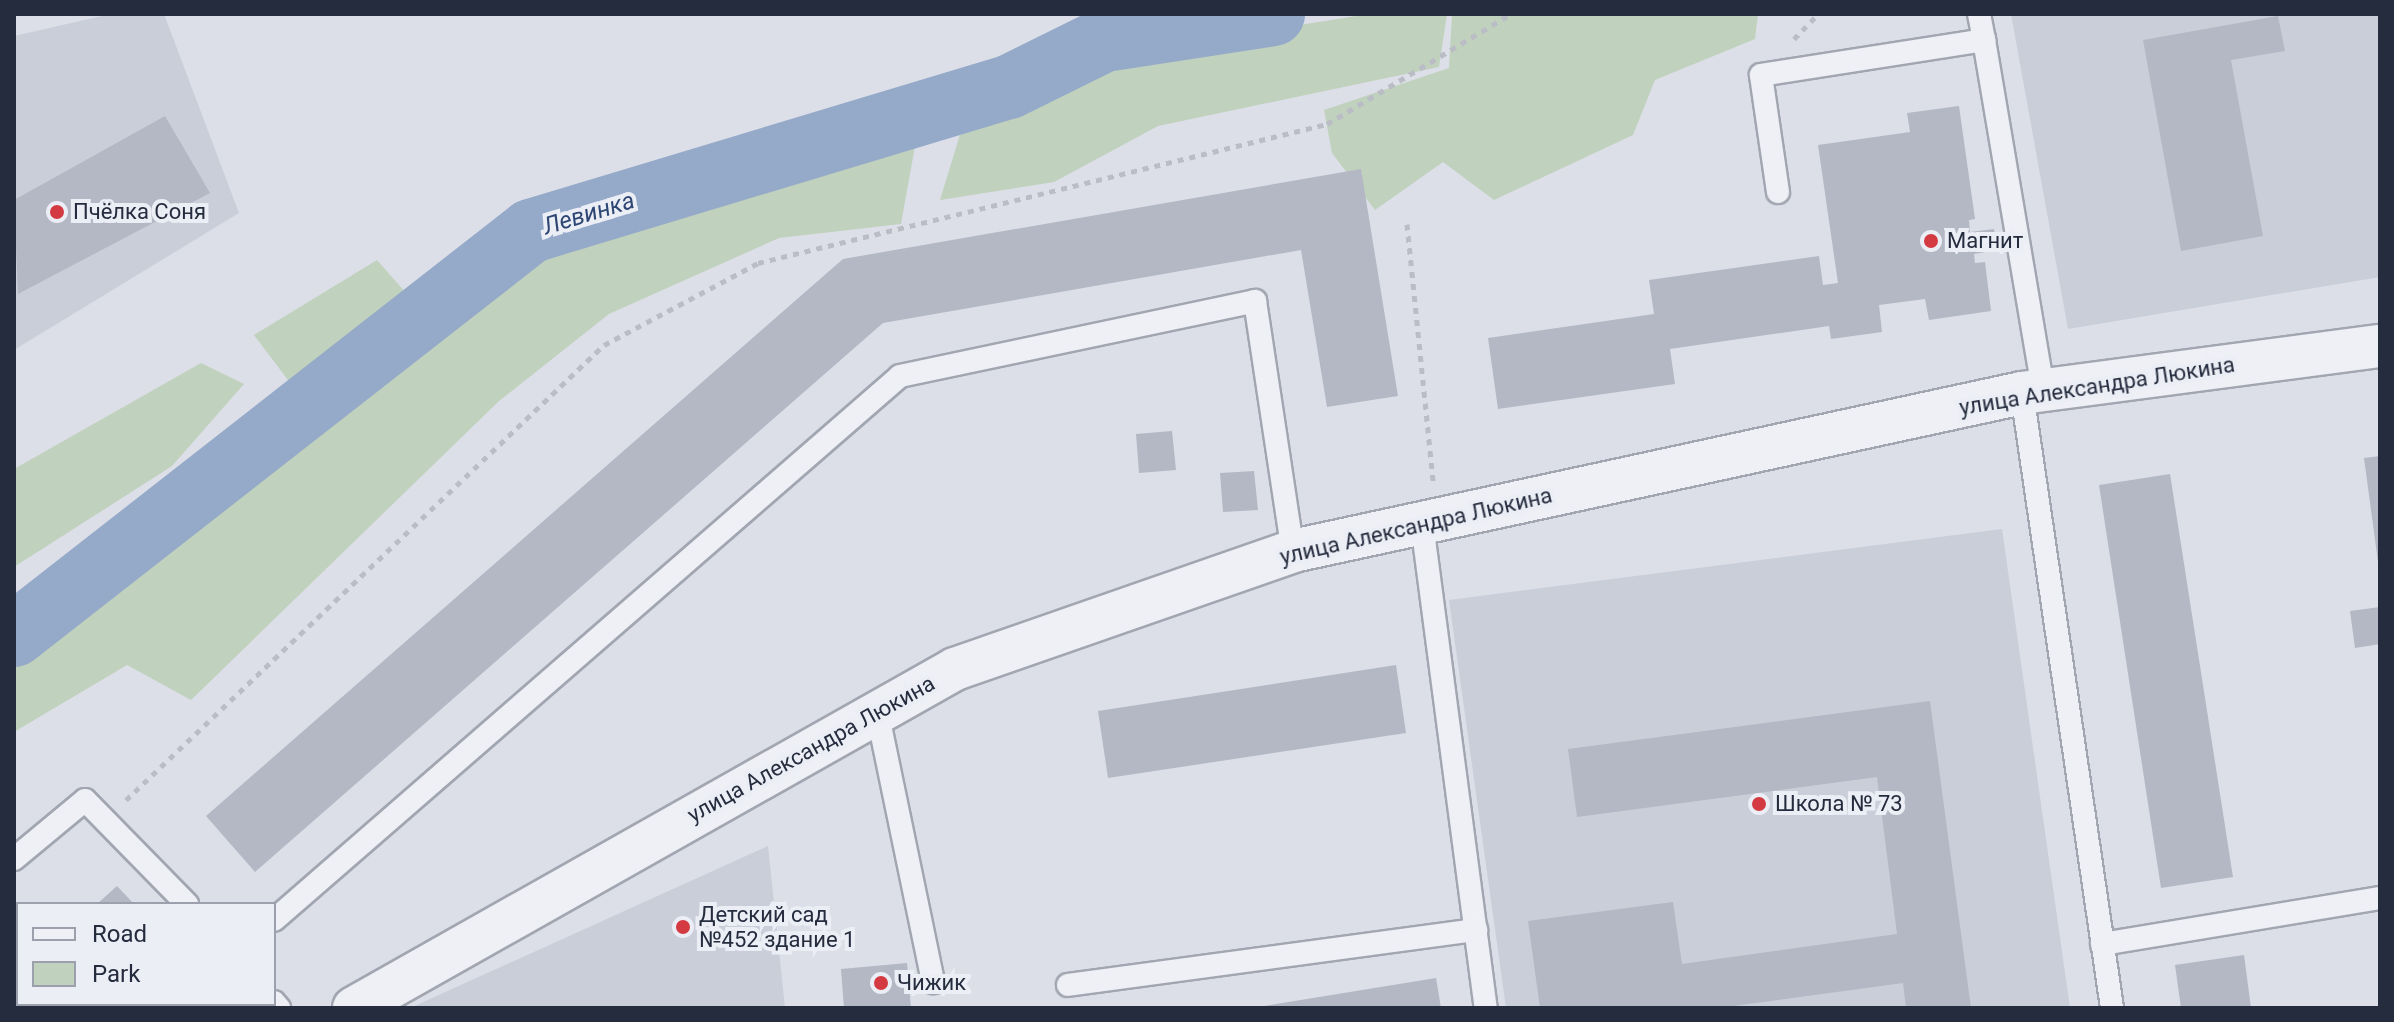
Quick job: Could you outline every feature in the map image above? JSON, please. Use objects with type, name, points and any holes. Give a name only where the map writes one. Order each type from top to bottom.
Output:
[{"type":"street","name":"улица Александра Люкина","points":[[354,1008],[955,669],[1293,551],[2032,391],[2380,346]]},
{"type":"lane","points":[[1979,14],[2032,391],[2112,1008]]},
{"type":"lane","points":[[1778,192],[1761,75],[1984,40]]},
{"type":"lane","points":[[276,918],[900,376],[1255,301],[1293,551]]},
{"type":"lane","points":[[1429,522],[1486,1008]]},
{"type":"lane","points":[[877,711],[933,982]]},
{"type":"lane","points":[[14,859],[85,800],[185,902]]},
{"type":"lane","points":[[2102,944],[2380,898]]},
{"type":"lane","points":[[1068,985],[1476,930]]},
{"type":"path","points":[[106,820],[604,345],[758,263],[1327,124],[1511,14]]},
{"type":"path","points":[[1407,224],[1429,522]]},
{"type":"shaded area","points":[[111,14],[164,14],[239,213],[14,350],[14,36]]},
{"type":"shaded area","points":[[2011,14],[2380,14],[2380,277],[2068,329]]},
{"type":"shaded area","name":"Школа № 73","points":[[2002,529],[2070,1008],[1506,1008],[1449,600]]},
{"type":"shaded area","name":"Детский сад №452 здание 1","points":[[768,846],[785,1008],[410,1008]]},
{"type":"green space","points":[[1369,14],[1447,14],[1439,67],[1158,126],[1054,182],[940,200],[965,118],[1116,54]]},
{"type":"green space","points":[[1452,14],[1758,14],[1755,39],[1655,80],[1633,135],[1494,200],[1443,162],[1375,210],[1332,153],[1324,110],[1449,68]]},
{"type":"green space","points":[[884,146],[915,146],[901,224],[779,238],[609,314],[499,401],[191,700],[127,665],[14,732],[14,664],[536,244]]},
{"type":"green space","points":[[377,260],[413,301],[291,384],[254,335]]},
{"type":"green space","points":[[201,363],[244,384],[172,466],[14,567],[14,469]]},
{"type":"building","points":[[2278,16],[2285,51],[2231,60],[2263,236],[2181,251],[2143,40]]},
{"type":"building","points":[[1959,106],[1975,219],[1969,220],[1970,232],[1994,229],[1997,250],[1974,254],[1975,263],[1985,262],[1991,311],[1929,320],[1925,299],[1879,305],[1882,332],[1831,339],[1829,326],[1670,349],[1675,384],[1498,409],[1488,338],[1654,314],[1649,280],[1819,256],[1823,285],[1838,283],[1818,145],[1910,132],[1907,113]]},
{"type":"building","points":[[165,116],[210,193],[18,294],[14,200]]},
{"type":"building","points":[[1361,169],[1398,396],[1327,407],[1301,250],[883,323],[255,872],[206,816],[843,259]]},
{"type":"building","points":[[1172,431],[1176,470],[1139,473],[1136,434]]},
{"type":"building","points":[[2380,456],[2380,562],[2378,562],[2364,458]]},
{"type":"building","points":[[1254,471],[1258,510],[1223,512],[1220,473]]},
{"type":"building","points":[[2170,474],[2233,877],[2161,888],[2099,485]]},
{"type":"building","points":[[2380,607],[2380,644],[2355,648],[2350,611]]},
{"type":"building","points":[[1396,665],[1406,733],[1108,778],[1098,711]]},
{"type":"building","points":[[1930,701],[1971,1008],[1906,1008],[1903,983],[1719,1008],[1540,1008],[1528,921],[1673,902],[1682,964],[1897,934],[1877,777],[1577,817],[1568,749]]},
{"type":"building","points":[[117,886],[132,902],[99,902]]},
{"type":"building","points":[[2244,955],[2251,1008],[2181,1008],[2175,965]]},
{"type":"building","points":[[907,963],[911,1008],[844,1008],[841,969]]},
{"type":"building","points":[[1436,978],[1441,1008],[1264,1008],[1264,1006]]},
{"type":"building","points":[[16,993],[16,1006],[56,1006],[14,1008]]},
{"type":"waterway","name":"Левинка","points":[[14,635],[531,231],[1009,87],[1104,40],[1273,14]]},
{"type":"place","name":"Пчёлка Соня","points":[[57,212]]},
{"type":"place","name":"Магнит","points":[[1931,241]]},
{"type":"place","name":"Школа № 73","points":[[1759,804]]},
{"type":"place","name":"Детский сад №452 здание 1","points":[[683,927]]},
{"type":"place","name":"Чижик","points":[[881,983]]}]
